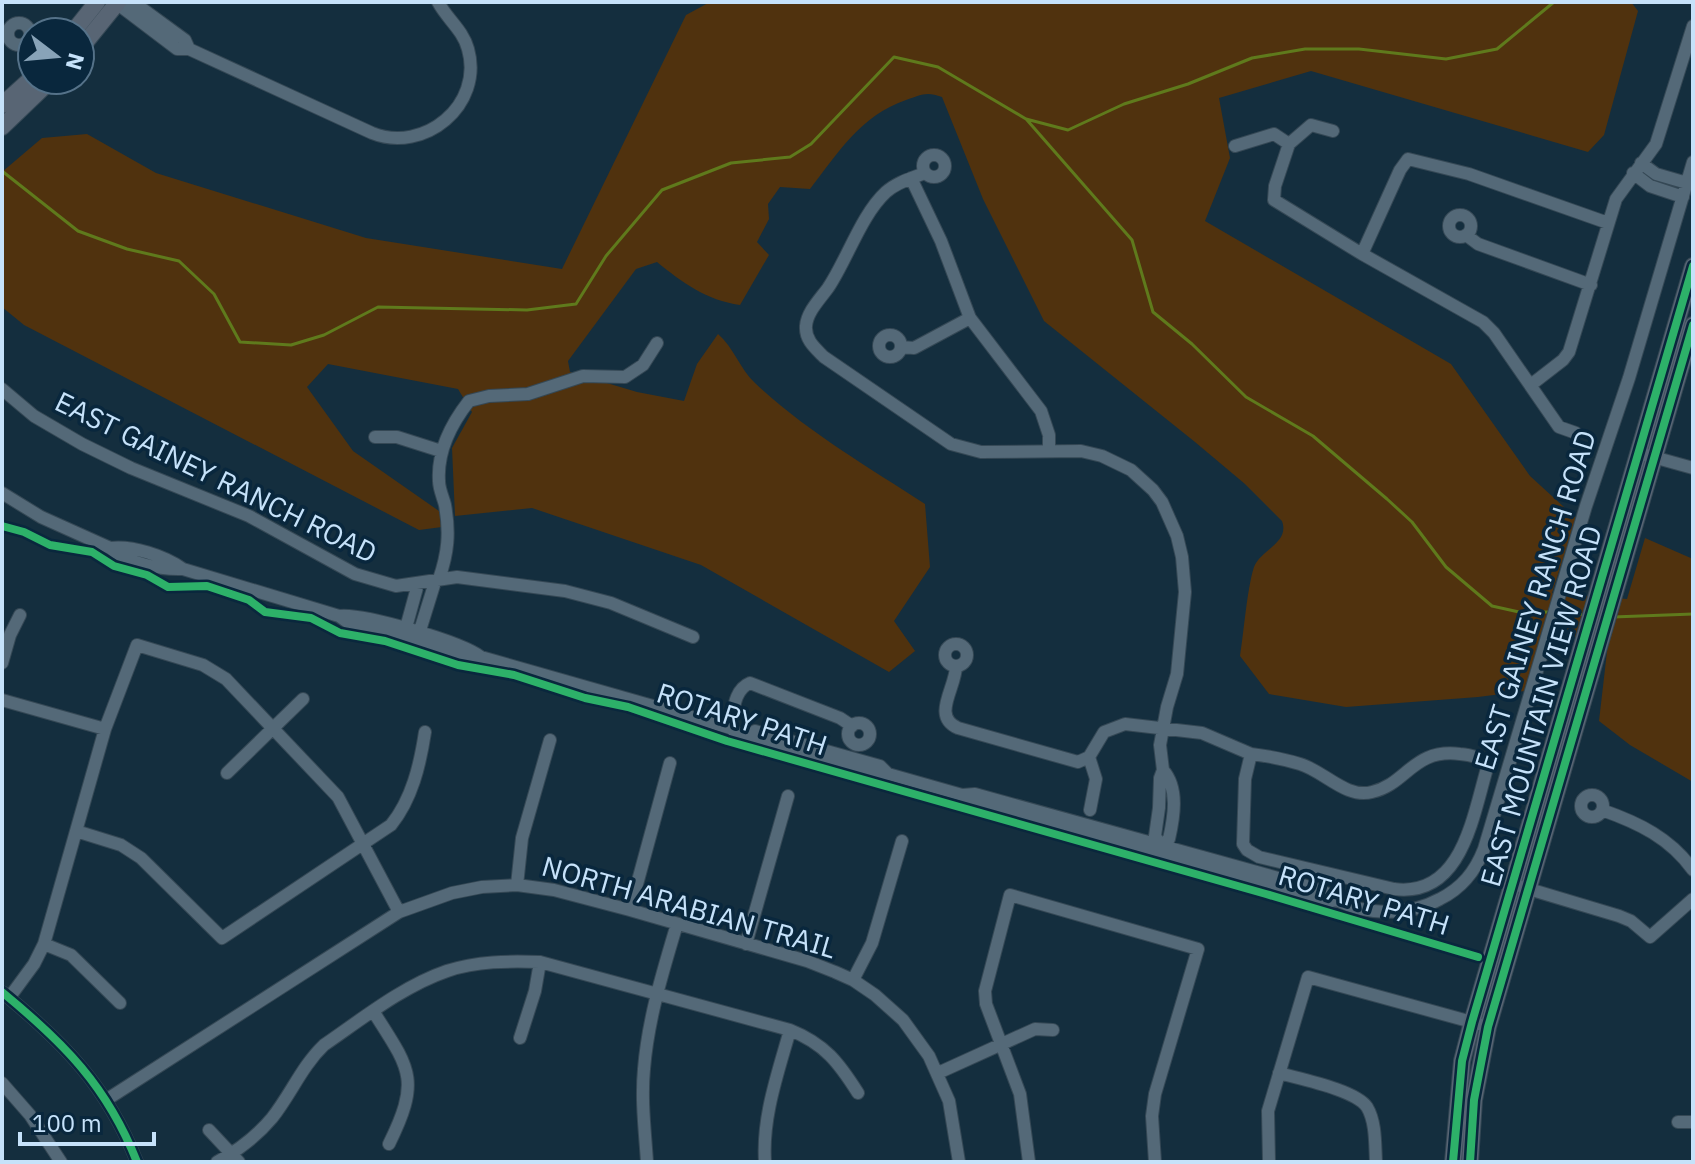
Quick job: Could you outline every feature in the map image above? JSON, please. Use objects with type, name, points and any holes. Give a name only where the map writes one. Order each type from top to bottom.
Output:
[{"type":"main road","points":[[96,30],[120,2]]},
{"type":"main road","points":[[2,127],[34,96]]},
{"type":"main road","name":"EAST MOUNTAIN VIEW ROAD","points":[[1647,456],[1693,266]]},
{"type":"main road","name":"EAST MOUNTAIN VIEW ROAD","points":[[1453,1162],[1462,1061],[1472,1022],[1520,887],[1647,456],[1693,325]]},
{"type":"main road","name":"EAST MOUNTAIN VIEW ROAD","points":[[1470,1162],[1474,1100],[1520,887]]},
{"type":"street","points":[[120,2],[177,49],[189,49],[384,138],[416,136],[435,128],[448,119],[464,98],[470,70],[469,51],[464,38],[438,2]]},
{"type":"street","points":[[1532,384],[1569,352],[1608,223],[1620,192],[1656,144],[1693,26]]},
{"type":"street","points":[[1235,146],[1274,134],[1289,144],[1311,125],[1333,131]]},
{"type":"street","name":"EAST GAINEY RANCH ROAD","points":[[1289,144],[1275,186],[1274,200],[1483,322],[1532,384],[1559,427],[1576,433]]},
{"type":"street","points":[[1362,254],[1400,170],[1408,159],[1469,174],[1608,223]]},
{"type":"street","name":"EAST GAINEY RANCH ROAD","points":[[2,493],[41,517],[110,548],[119,556],[170,570],[183,569],[339,616],[350,624],[404,634],[470,658],[481,657],[730,728],[740,727],[799,748],[880,766],[888,774],[962,795],[972,803],[1159,849],[1326,902],[1336,900],[1381,912],[1416,909],[1448,895],[1465,882],[1478,865],[1484,849],[1693,162]]},
{"type":"street","points":[[1637,168],[1650,186],[1685,190]]},
{"type":"street","points":[[925,173],[885,193],[873,207],[808,318],[807,336],[824,357],[951,444],[981,452],[1081,451],[1102,456],[1131,470],[1162,502],[1177,536],[1184,568],[1185,592],[1177,674],[1160,745],[1163,770],[1155,836],[1159,849]]},
{"type":"street","points":[[911,178],[941,241],[970,318],[1041,411],[1049,435],[1049,450]]},
{"type":"street","points":[[1466,235],[1478,244],[1591,285]]},
{"type":"street","points":[[901,347],[914,348],[970,318]]},
{"type":"street","points":[[418,638],[448,553],[445,508],[439,482],[441,451],[454,421],[469,401],[489,396],[528,394],[583,376],[625,377],[643,365],[657,343]]},
{"type":"street","name":"EAST GAINEY RANCH ROAD","points":[[2,389],[34,416],[82,444],[131,468],[249,516],[355,574],[396,586],[457,577],[547,588],[588,596],[693,637]]},
{"type":"street","points":[[375,437],[397,437],[441,451]]},
{"type":"street","points":[[1647,456],[1693,468]]},
{"type":"street","points":[[404,634],[418,584]]},
{"type":"street","points":[[2,663],[20,615]]},
{"type":"street","points":[[137,1162],[106,1100],[75,1057],[6,995],[34,964],[44,944],[105,729],[137,645],[203,665],[226,679],[338,797],[399,912]]},
{"type":"street","points":[[956,666],[956,678],[944,710],[950,724],[1078,762],[1089,757],[1096,779],[1090,810]]},
{"type":"street","points":[[730,728],[737,693],[750,683],[766,692],[840,718],[852,726]]},
{"type":"street","points":[[227,773],[303,699]]},
{"type":"street","points":[[2,700],[105,729]]},
{"type":"street","name":"EAST GAINEY RANCH ROAD","points":[[1089,757],[1104,732],[1125,724],[1202,733],[1251,754],[1319,771],[1358,793],[1383,788],[1417,762],[1438,754],[1472,755],[1488,765],[1462,850],[1453,864],[1428,885],[1403,890],[1259,857],[1247,850],[1243,844],[1245,779],[1251,754]]},
{"type":"street","points":[[76,831],[121,845],[141,858],[222,938],[391,825],[408,799],[422,754],[425,732]]},
{"type":"street","points":[[517,885],[522,838],[550,740]]},
{"type":"street","points":[[630,910],[670,763]]},
{"type":"street","points":[[746,944],[788,796]]},
{"type":"street","points":[[1602,810],[1652,831],[1673,847],[1693,870]]},
{"type":"street","points":[[853,980],[872,943],[902,841]]},
{"type":"street","name":"NORTH ARABIAN TRAIL","points":[[106,1100],[399,912],[452,893],[517,885],[554,890],[630,910],[821,966],[853,980],[903,1020],[929,1056],[949,1101],[959,1162]]},
{"type":"street","points":[[1520,887],[1619,916],[1631,921],[1650,937],[1693,899]]},
{"type":"street","points":[[1029,1162],[1020,1094],[986,1004],[985,991],[1010,895],[1198,949],[1155,1094],[1152,1116],[1155,1162]]},
{"type":"street","points":[[647,1162],[644,1072],[657,994],[677,924]]},
{"type":"street","points":[[44,944],[71,955],[120,1003]]},
{"type":"street","points":[[520,1038],[535,991],[540,962]]},
{"type":"street","points":[[217,1162],[236,1157],[272,1118],[311,1057],[324,1045],[423,982],[474,964],[540,962],[790,1030],[816,1042],[836,1059],[858,1093]]},
{"type":"street","points":[[1269,1162],[1268,1111],[1308,977],[1488,1027]]},
{"type":"street","points":[[373,1011],[399,1051],[408,1076],[408,1100],[389,1144]]},
{"type":"street","points":[[938,1073],[1035,1029],[1053,1030]]},
{"type":"street","points":[[765,1162],[767,1114],[790,1030]]},
{"type":"street","points":[[1279,1073],[1355,1096],[1366,1104],[1373,1122],[1376,1162]]},
{"type":"street","points":[[2,1083],[30,1115],[61,1162]]},
{"type":"street","points":[[1678,1122],[1693,1122]]},
{"type":"street","points":[[209,1130],[236,1157]]},
{"type":"shaded area","points":[[710,2],[1631,2],[1638,11],[1604,135],[1588,152],[1311,71],[1219,98],[1230,158],[1205,221],[1451,364],[1530,476],[1576,518],[1552,593],[1627,599],[1645,538],[1693,559],[1693,782],[1630,745],[1599,721],[1608,643],[1542,631],[1525,691],[1346,707],[1269,694],[1240,656],[1254,567],[1279,540],[1282,521],[1245,484],[1044,321],[983,199],[942,97],[936,95],[916,97],[876,116],[851,137],[810,189],[780,187],[768,204],[769,219],[757,242],[769,255],[740,305],[696,290],[657,262],[636,269],[568,361],[570,372],[637,392],[684,401],[697,364],[718,334],[750,377],[795,417],[925,504],[930,567],[894,621],[915,651],[889,672],[701,565],[532,508],[455,516],[452,448],[472,412],[458,389],[328,364],[307,387],[353,451],[439,511],[442,527],[419,530],[24,325],[2,307],[2,172],[42,138],[87,134],[156,173],[366,238],[562,269],[686,15]]},
{"type":"waterway","points":[[2,171],[78,231],[127,249],[179,261],[214,294],[240,342],[291,345],[324,335],[378,307],[527,310],[576,304],[606,256],[662,190],[731,163],[790,157],[811,144],[894,57],[938,67],[1026,119],[1068,130],[1124,104],[1188,84],[1252,58],[1305,49],[1359,49],[1446,59],[1497,49],[1554,2]]},
{"type":"waterway","points":[[1027,120],[1132,240],[1153,312],[1192,344],[1246,397],[1313,436],[1387,499],[1412,522],[1446,567],[1492,606],[1519,612],[1550,612]]},
{"type":"waterway","points":[[1557,612],[1585,615]]},
{"type":"waterway","points":[[1613,617],[1693,614]]},
{"type":"cycle path","points":[[1453,1162],[1462,1061],[1472,1022],[1693,266]]},
{"type":"cycle path","points":[[1470,1162],[1474,1100],[1488,1027],[1693,325]]},
{"type":"cycle path","name":"ROTARY PATH","points":[[2,526],[24,532],[50,545],[92,552],[114,566],[147,575],[168,587],[207,586],[249,600],[265,612],[311,618],[340,633],[385,641],[458,665],[514,675],[585,698],[628,707],[727,741],[1478,957]]},
{"type":"cycle path","points":[[2,992],[45,1029],[82,1068],[112,1111],[137,1162]]}]
